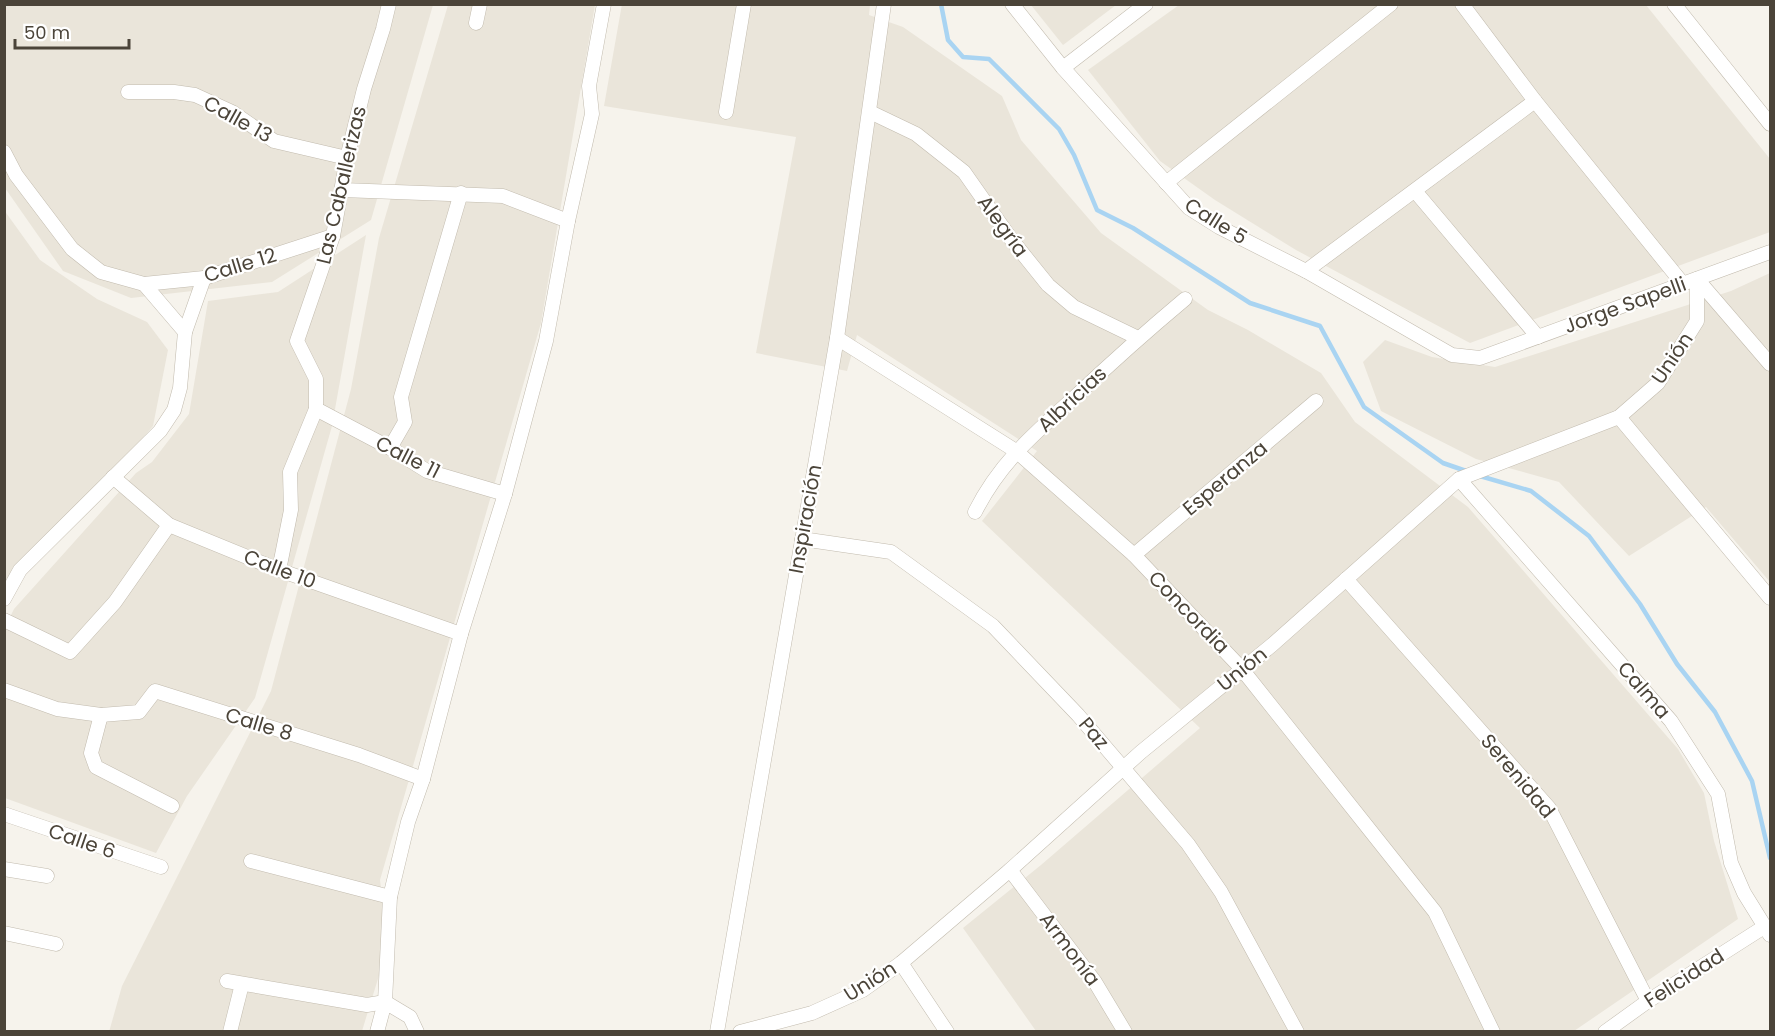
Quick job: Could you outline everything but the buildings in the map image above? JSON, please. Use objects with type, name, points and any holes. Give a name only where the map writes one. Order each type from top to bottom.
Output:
[{"type":"street","name":"Las Caballerizas","points":[[279,570],[291,510],[290,472],[316,409],[316,379],[297,340],[333,236],[347,158],[389,4]]},
{"type":"street","points":[[476,23],[480,4]]},
{"type":"street","points":[[377,1032],[385,1002],[390,897],[408,822],[423,778],[461,634],[505,494],[546,341],[568,221],[592,114],[590,86],[604,4]]},
{"type":"street","points":[[726,112],[744,4]]},
{"type":"street","name":"Inspiración","points":[[717,1032],[837,338],[884,4]]},
{"type":"street","name":"Calle 5","points":[[1012,4],[1064,68],[1189,208],[1306,271],[1452,355],[1480,358]]},
{"type":"street","points":[[1064,68],[1146,4]]},
{"type":"street","points":[[1166,183],[1391,4]]},
{"type":"street","points":[[1462,4],[1535,101],[1683,284]]},
{"type":"street","points":[[1674,4],[1770,124]]},
{"type":"street","name":"Calle 13","points":[[128,92],[174,92],[195,95],[232,112],[274,141],[347,158]]},
{"type":"street","points":[[1306,271],[1535,101]]},
{"type":"street","name":"Alegría","points":[[870,112],[916,134],[964,172],[1011,239],[1056,292],[1074,307],[1138,338]]},
{"type":"street","points":[[4,152],[16,175],[72,249],[100,272],[144,284],[185,332]]},
{"type":"street","points":[[342,190],[503,196],[568,221]]},
{"type":"street","points":[[1415,191],[1538,337]]},
{"type":"street","points":[[390,448],[405,422],[402,397],[461,193]]},
{"type":"street","name":"Calle 12","points":[[144,284],[204,278],[333,236]]},
{"type":"street","name":"Jorge Sapelli","points":[[1480,358],[1770,252]]},
{"type":"street","points":[[4,599],[20,570],[160,431],[174,410],[180,388],[185,332],[204,278]]},
{"type":"street","points":[[1697,279],[1770,364]]},
{"type":"street","name":"Unión","points":[[740,1032],[812,1013],[863,990],[901,963],[1010,870],[1123,768],[1243,669],[1460,479],[1619,417],[1659,383],[1697,321],[1697,279]]},
{"type":"street","name":"Albricias","points":[[975,512],[987,488],[1017,451],[1138,338],[1185,299]]},
{"type":"street","name":"Concordia","points":[[837,338],[1017,451],[1134,555],[1243,669],[1434,912],[1492,1032]]},
{"type":"street","name":"Esperanza","points":[[1134,555],[1316,401]]},
{"type":"street","name":"Calle 11","points":[[316,409],[390,448],[427,471],[505,494]]},
{"type":"street","points":[[1619,417],[1770,598]]},
{"type":"street","name":"Calle 10","points":[[113,477],[169,525],[279,570],[461,634]]},
{"type":"street","name":"Calma","points":[[1460,479],[1671,721],[1718,794],[1731,862],[1744,893],[1767,931]]},
{"type":"street","points":[[4,620],[70,652],[115,602],[169,525]]},
{"type":"street","name":"Paz","points":[[802,539],[891,552],[993,626],[1078,714],[1188,844],[1221,892],[1297,1032]]},
{"type":"street","name":"Serenidad","points":[[1346,579],[1549,807],[1648,1000]]},
{"type":"street","name":"Calle 8","points":[[4,690],[57,709],[101,715],[139,712],[155,691],[359,755],[423,778]]},
{"type":"street","points":[[101,715],[91,753],[96,767],[172,806]]},
{"type":"street","name":"Calle 6","points":[[4,814],[161,867]]},
{"type":"street","points":[[251,861],[390,897]]},
{"type":"street","points":[[4,869],[47,876]]},
{"type":"street","name":"Armonía","points":[[1010,870],[1095,982],[1125,1032]]},
{"type":"street","name":"Felicidad","points":[[1605,1032],[1648,1000],[1767,931]]},
{"type":"street","points":[[4,933],[56,944]]},
{"type":"street","points":[[901,963],[947,1032]]},
{"type":"street","points":[[227,981],[367,1005],[385,1002],[410,1017],[417,1032]]},
{"type":"street","points":[[230,1032],[242,984]]},
{"type":"shaded area","points":[[622,4],[870,5],[869,15],[903,27],[1002,96],[1021,140],[1101,233],[1208,310],[1248,330],[1321,373],[1355,422],[1468,507],[1678,749],[1704,793],[1714,841],[1738,919],[1574,1031],[1036,1031],[963,928],[1041,865],[1200,728],[982,521],[1037,451],[857,335],[847,371],[756,353],[796,137],[604,106]]},
{"type":"shaded area","points":[[4,5],[433,5],[371,220],[272,282],[131,298],[63,271],[5,188]]},
{"type":"shaded area","points":[[448,5],[595,5],[541,323],[380,880],[388,946],[362,1031],[109,1032],[122,986],[271,691],[351,389],[379,238]]},
{"type":"shaded area","points":[[1031,5],[1116,5],[1063,45]]},
{"type":"shaded area","points":[[1179,5],[1646,5],[1770,159],[1770,232],[1470,343],[1296,250],[1215,200],[1160,161],[1088,70]]},
{"type":"shaded area","points":[[4,210],[40,260],[97,299],[147,322],[168,350],[153,426],[5,595]]},
{"type":"shaded area","points":[[366,235],[332,426],[255,698],[187,796],[156,853],[5,798],[5,627],[14,609],[136,473],[152,462],[189,414],[208,301],[278,292]]},
{"type":"shaded area","points":[[1770,273],[1770,582],[1706,507],[1629,556],[1559,482],[1476,459],[1381,411],[1363,362],[1385,340],[1432,357],[1495,367],[1731,291]]},
{"type":"waterway","points":[[941,4],[948,40],[963,57],[989,59],[1059,129],[1074,155],[1097,210],[1133,228],[1250,303],[1320,326],[1364,407],[1443,463],[1469,472]]},
{"type":"waterway","points":[[1480,476],[1531,491],[1589,536],[1640,604],[1677,664],[1715,712],[1752,781],[1770,858]]}]
